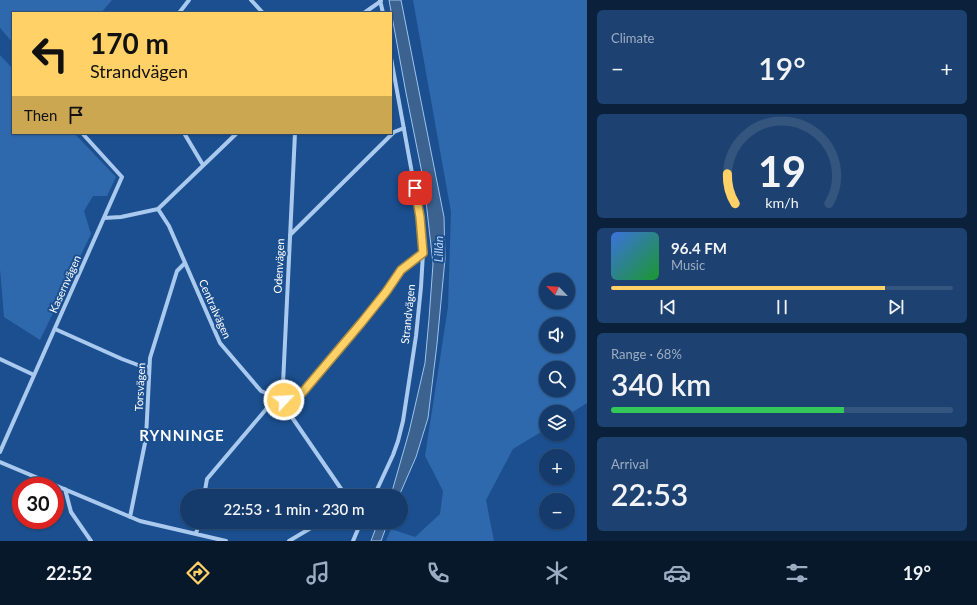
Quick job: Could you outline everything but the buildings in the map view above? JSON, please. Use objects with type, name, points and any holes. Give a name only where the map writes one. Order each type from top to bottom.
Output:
[{"type":"street","points":[[180,12],[189,0]]},
{"type":"street","points":[[251,0],[262,12]]},
{"type":"street","points":[[365,12],[380,1],[383,12]]},
{"type":"street","name":"Strandvägen","points":[[377,489],[393,455],[403,421],[416,336],[423,253],[420,217],[392,63]]},
{"type":"street","points":[[290,236],[394,132],[404,128]]},
{"type":"street","name":"Kasernvägen","points":[[0,452],[122,177],[83,134]]},
{"type":"street","points":[[185,134],[203,165]]},
{"type":"street","points":[[104,218],[121,217],[158,209],[236,134]]},
{"type":"street","name":"Odenvägen","points":[[284,400],[282,384],[295,134]]},
{"type":"street","name":"Centralvägen","points":[[158,209],[169,226],[220,343],[261,391],[284,400]]},
{"type":"street","points":[[205,489],[207,479],[268,407],[302,393],[362,322],[386,292],[401,270],[423,253]]},
{"type":"street","name":"Torsvägen","points":[[130,517],[146,438],[150,358],[177,271],[185,263]]},
{"type":"street","points":[[55,329],[122,359],[138,365],[149,367]]},
{"type":"street","points":[[0,359],[34,375]]},
{"type":"street","points":[[284,400],[289,413],[341,489]]},
{"type":"street","points":[[0,462],[140,521],[226,541]]},
{"type":"street","points":[[65,489],[71,512],[91,541]]},
{"type":"street","points":[[196,534],[197,529]]},
{"type":"street","points":[[290,541],[310,529]]},
{"type":"street","points":[[353,541],[358,529]]},
{"type":"shaded area","points":[[0,0],[112,0],[102,12],[12,12],[12,42],[0,28]]},
{"type":"shaded area","points":[[413,0],[587,0],[587,403],[575,411],[575,405],[539,405],[539,433],[513,449],[486,500],[494,541],[386,541],[391,529],[415,537],[440,514],[443,491],[425,456],[448,307],[451,212]]},
{"type":"shaded area","points":[[0,55],[12,68],[12,134],[75,134],[116,177],[107,196],[93,196],[84,211],[91,234],[40,340],[4,317],[0,269]]},
{"type":"water","name":"Lillån","points":[[389,0],[401,0],[444,217],[445,259],[428,418],[416,457],[402,489],[393,489],[409,432],[425,363],[433,264],[424,183]]},
{"type":"water","points":[[375,529],[385,529],[381,541],[371,541]]},
{"type":"district","name":"RYNNINGE","points":[[182,436]]},
{"type":"route","points":[[284,400],[302,393],[362,322],[386,292],[401,270],[423,253],[420,217],[415,188]]}]
